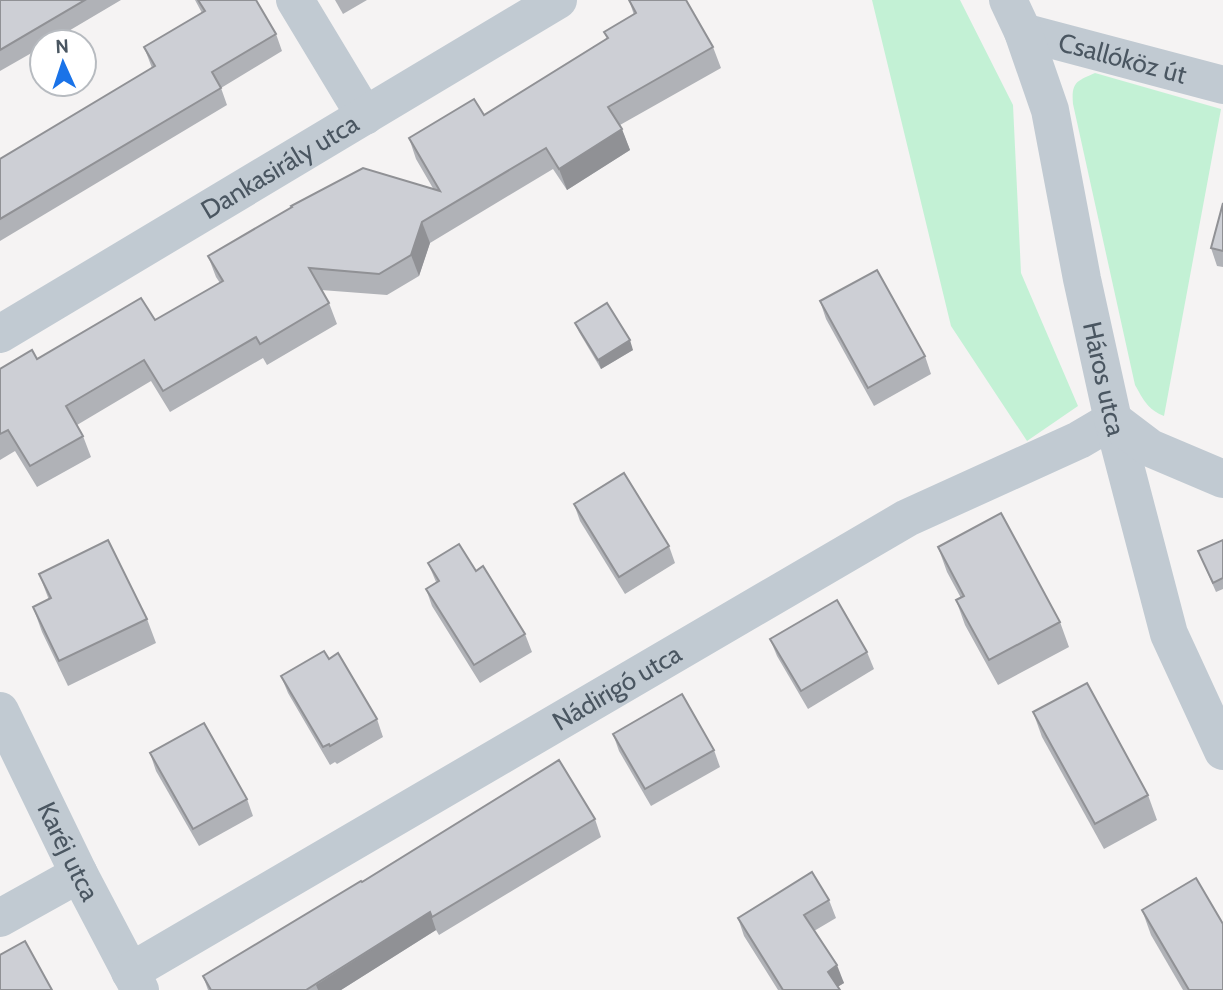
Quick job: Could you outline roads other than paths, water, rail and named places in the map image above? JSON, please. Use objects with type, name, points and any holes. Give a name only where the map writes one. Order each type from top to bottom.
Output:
[{"type":"street","points":[[295,0],[365,116]]},
{"type":"street","name":"Dankasirály utca","points":[[0,334],[558,0]]},
{"type":"street","name":"Csallóköz út","points":[[1015,16],[1223,85]]},
{"type":"street","name":"Háros utca","points":[[1015,16],[1050,110],[1082,279],[1113,420],[1169,634],[1223,751]]},
{"type":"street","points":[[1113,420],[1150,448],[1223,479]]},
{"type":"street","name":"Nádirigó utca","points":[[135,981],[908,518],[1079,440],[1113,420]]},
{"type":"street","name":"Karéj utca","points":[[0,711],[79,874],[135,981]]},
{"type":"street","points":[[0,918],[79,874]]}]
